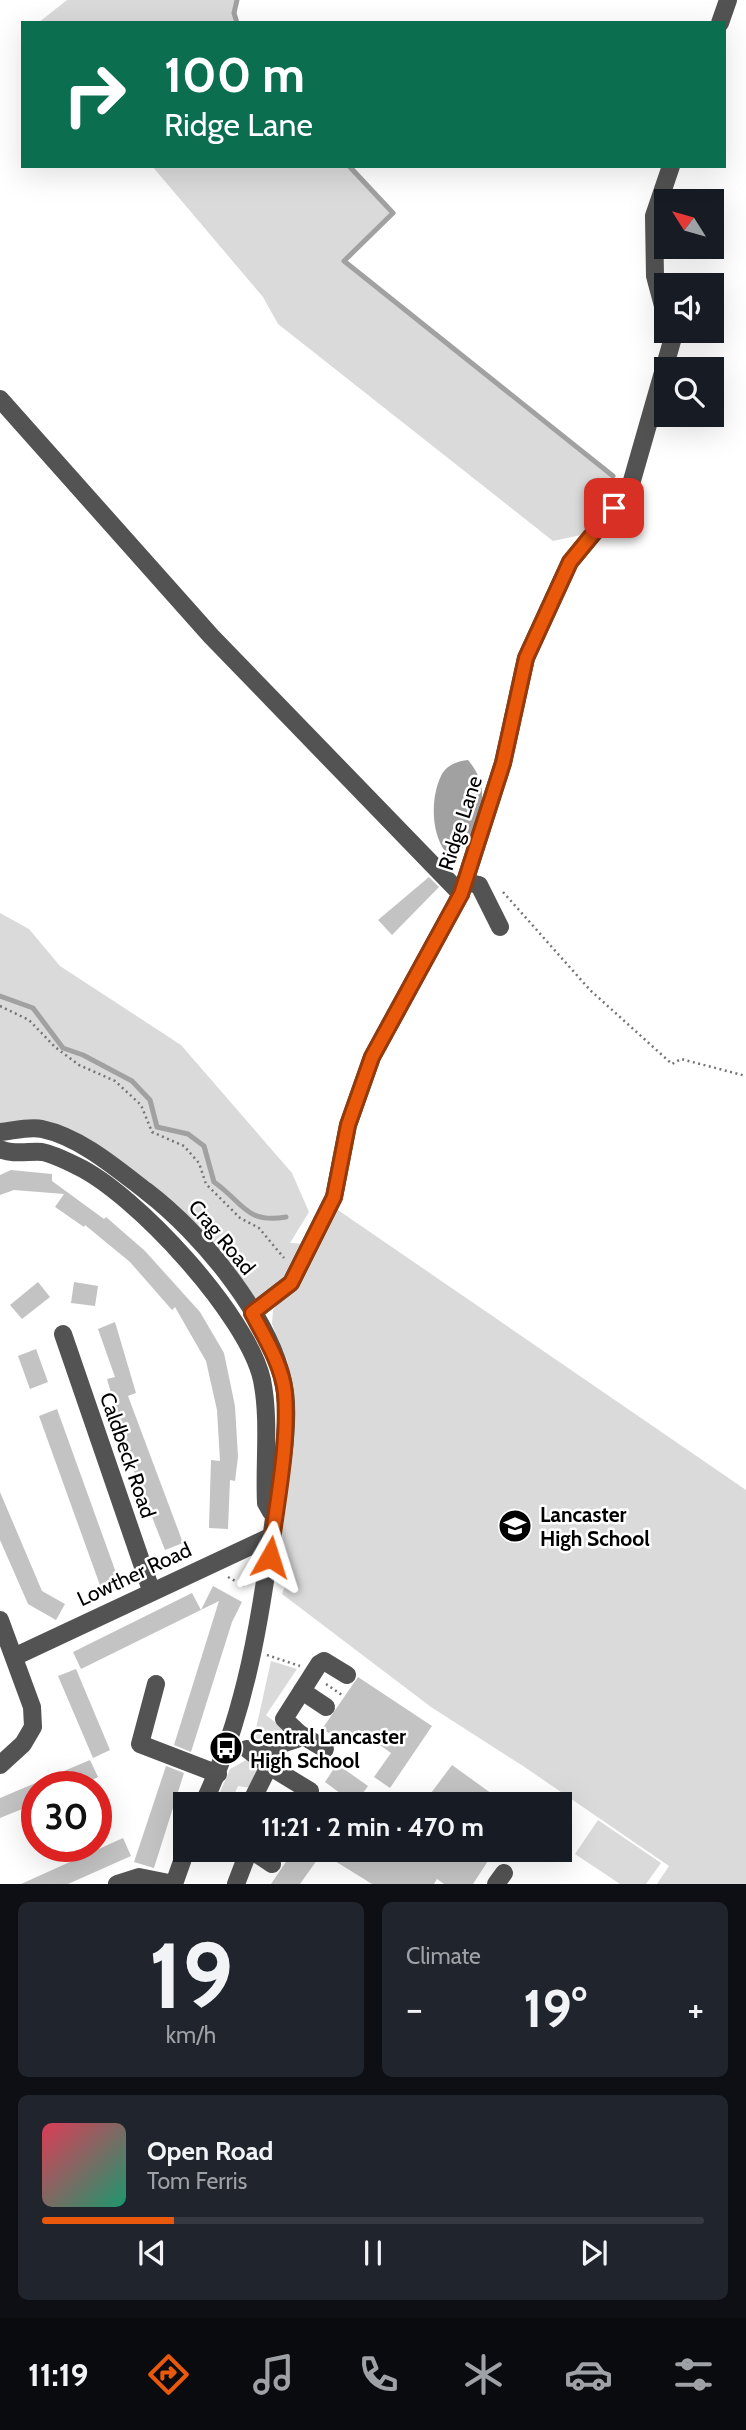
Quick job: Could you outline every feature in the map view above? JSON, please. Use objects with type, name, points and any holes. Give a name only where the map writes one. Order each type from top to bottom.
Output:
[{"type":"street","points":[[721,21],[727,0]]},
{"type":"street","points":[[655,273],[654,215],[670,168]]},
{"type":"street","name":"Ridge Lane","points":[[252,1313],[291,1283],[334,1197],[348,1125],[372,1057],[463,888],[503,763],[526,658],[570,562],[629,491],[671,343]]},
{"type":"street","points":[[0,399],[220,646],[463,888],[479,885],[500,927]]},
{"type":"street","name":"Crag Road","points":[[0,1132],[41,1128],[72,1142],[129,1178],[166,1207],[194,1234],[252,1313],[273,1351],[285,1392],[282,1465],[264,1598],[231,1742],[209,1792]]},
{"type":"street","name":"Crag Road","points":[[0,1149],[44,1153],[80,1167],[153,1224],[221,1302],[251,1351],[261,1378],[266,1404],[266,1503],[273,1527]]},
{"type":"street","name":"Caldbeck Road","points":[[63,1334],[151,1591]]},
{"type":"street","name":"Lowther Road","points":[[16,1656],[207,1565],[273,1527]]},
{"type":"street","points":[[0,1620],[16,1656],[32,1707],[33,1727],[23,1744],[0,1765]]},
{"type":"street","points":[[325,1749],[300,1734],[284,1719],[324,1661],[348,1675]]},
{"type":"street","points":[[156,1684],[140,1744],[218,1774]]},
{"type":"street","points":[[302,1691],[326,1707]]},
{"type":"street","points":[[254,1753],[297,1739],[300,1734]]},
{"type":"street","points":[[231,1742],[254,1753],[269,1766],[310,1791]]},
{"type":"street","points":[[256,1792],[269,1766]]},
{"type":"street","points":[[117,1884],[139,1877],[174,1884],[182,1862]]},
{"type":"street","points":[[236,1884],[245,1862]]},
{"type":"path","points":[[499,888],[590,990],[672,1064],[681,1059],[746,1076]]},
{"type":"path","points":[[0,1006],[29,1020],[55,1047],[79,1065],[115,1081],[124,1089],[141,1105],[152,1132],[184,1146],[199,1163],[206,1184],[240,1218],[259,1228],[296,1272]]},
{"type":"path","points":[[207,1565],[264,1598]]},
{"type":"shaded area","points":[[67,0],[237,0],[234,13],[236,21],[41,21]]},
{"type":"shaded area","points":[[154,168],[351,168],[393,213],[344,261],[613,476],[615,490],[581,535],[553,541],[278,324],[263,297]]},
{"type":"shaded area","points":[[468,760],[481,785],[481,811],[470,836],[454,860],[446,853],[437,833],[434,821],[435,797],[437,786],[446,769]]},
{"type":"shaded area","points":[[0,913],[29,929],[60,966],[181,1045],[292,1173],[309,1212],[290,1243],[310,1244],[291,1283],[252,1313],[166,1207],[41,1128],[0,1132]]},
{"type":"shaded area","name":"Lancaster High School","points":[[335,1208],[746,1490],[746,1884],[657,1884],[669,1866],[572,1800],[572,1792],[561,1792],[431,1707],[282,1594],[290,1572],[281,1547],[295,1427],[294,1390],[287,1360],[272,1324],[273,1310],[294,1286]]},
{"type":"shaded area","points":[[271,1661],[297,1669],[266,1715],[286,1731],[287,1735],[284,1738],[253,1742]]},
{"type":"shaded area","points":[[248,1759],[257,1770],[251,1788],[238,1786],[235,1792],[220,1792],[230,1769]]},
{"type":"shaded area","points":[[598,1820],[661,1863],[646,1884],[620,1884],[575,1854]]},
{"type":"building","points":[[429,877],[439,887],[392,935],[378,920]]},
{"type":"building","points":[[11,1170],[52,1174],[52,1181],[104,1219],[106,1217],[145,1251],[200,1312],[224,1353],[235,1406],[238,1457],[235,1481],[230,1480],[228,1529],[209,1528],[211,1460],[220,1461],[217,1410],[206,1361],[175,1307],[172,1310],[130,1262],[85,1225],[84,1227],[55,1207],[64,1194],[14,1190],[0,1195],[0,1175]]},
{"type":"building","points":[[38,1282],[50,1297],[22,1319],[10,1305]]},
{"type":"building","points":[[74,1282],[98,1286],[95,1306],[71,1303]]},
{"type":"building","points":[[115,1322],[136,1393],[128,1396],[183,1543],[165,1550],[132,1466],[107,1379],[115,1377],[98,1329]]},
{"type":"building","points":[[36,1349],[48,1382],[30,1389],[18,1356]]},
{"type":"building","points":[[57,1409],[119,1581],[101,1588],[39,1416]]},
{"type":"building","points":[[0,1492],[42,1591],[65,1604],[56,1620],[28,1604],[0,1540]]},
{"type":"building","points":[[213,1586],[242,1602],[232,1622],[191,1752],[174,1745],[219,1601],[201,1610]]},
{"type":"building","points":[[192,1593],[201,1610],[81,1669],[73,1652]]},
{"type":"building","points":[[76,1669],[110,1750],[93,1758],[58,1676]]},
{"type":"building","points":[[358,1677],[432,1726],[390,1788],[374,1777],[391,1753],[359,1730],[349,1745],[322,1729]]},
{"type":"building","points":[[90,1760],[95,1771],[64,1771]]},
{"type":"building","points":[[337,1764],[368,1786],[364,1792],[339,1792],[325,1782]]},
{"type":"building","points":[[452,1765],[489,1792],[432,1792]]},
{"type":"building","points":[[166,1766],[184,1773],[178,1792],[173,1792],[173,1808],[154,1868],[134,1862]]},
{"type":"building","points":[[21,1789],[21,1809],[0,1818],[0,1798]]},
{"type":"building","points":[[123,1838],[131,1856],[68,1884],[21,1884],[70,1862],[112,1862],[112,1843]]},
{"type":"building","points":[[286,1862],[316,1862],[300,1884],[271,1884]]},
{"type":"building","points":[[337,1862],[487,1862],[473,1884],[444,1884],[437,1879],[434,1884],[372,1884]]},
{"type":"waterway","points":[[236,21],[234,13],[237,0]]},
{"type":"waterway","points":[[351,168],[393,213],[344,261],[613,476]]},
{"type":"waterway","points":[[0,996],[33,1008],[63,1048],[83,1055],[132,1081],[150,1100],[157,1127],[188,1134],[204,1146],[214,1182],[246,1210],[262,1217],[286,1217]]},
{"type":"place","name":"Lancaster High School","points":[[515,1526]]},
{"type":"place","name":"Central Lancaster High School","points":[[226,1748]]},
{"type":"route","points":[[270,1557],[282,1465],[285,1392],[273,1351],[252,1313],[291,1283],[334,1197],[348,1125],[372,1057],[461,894],[503,763],[526,658],[570,562],[614,508]]}]
